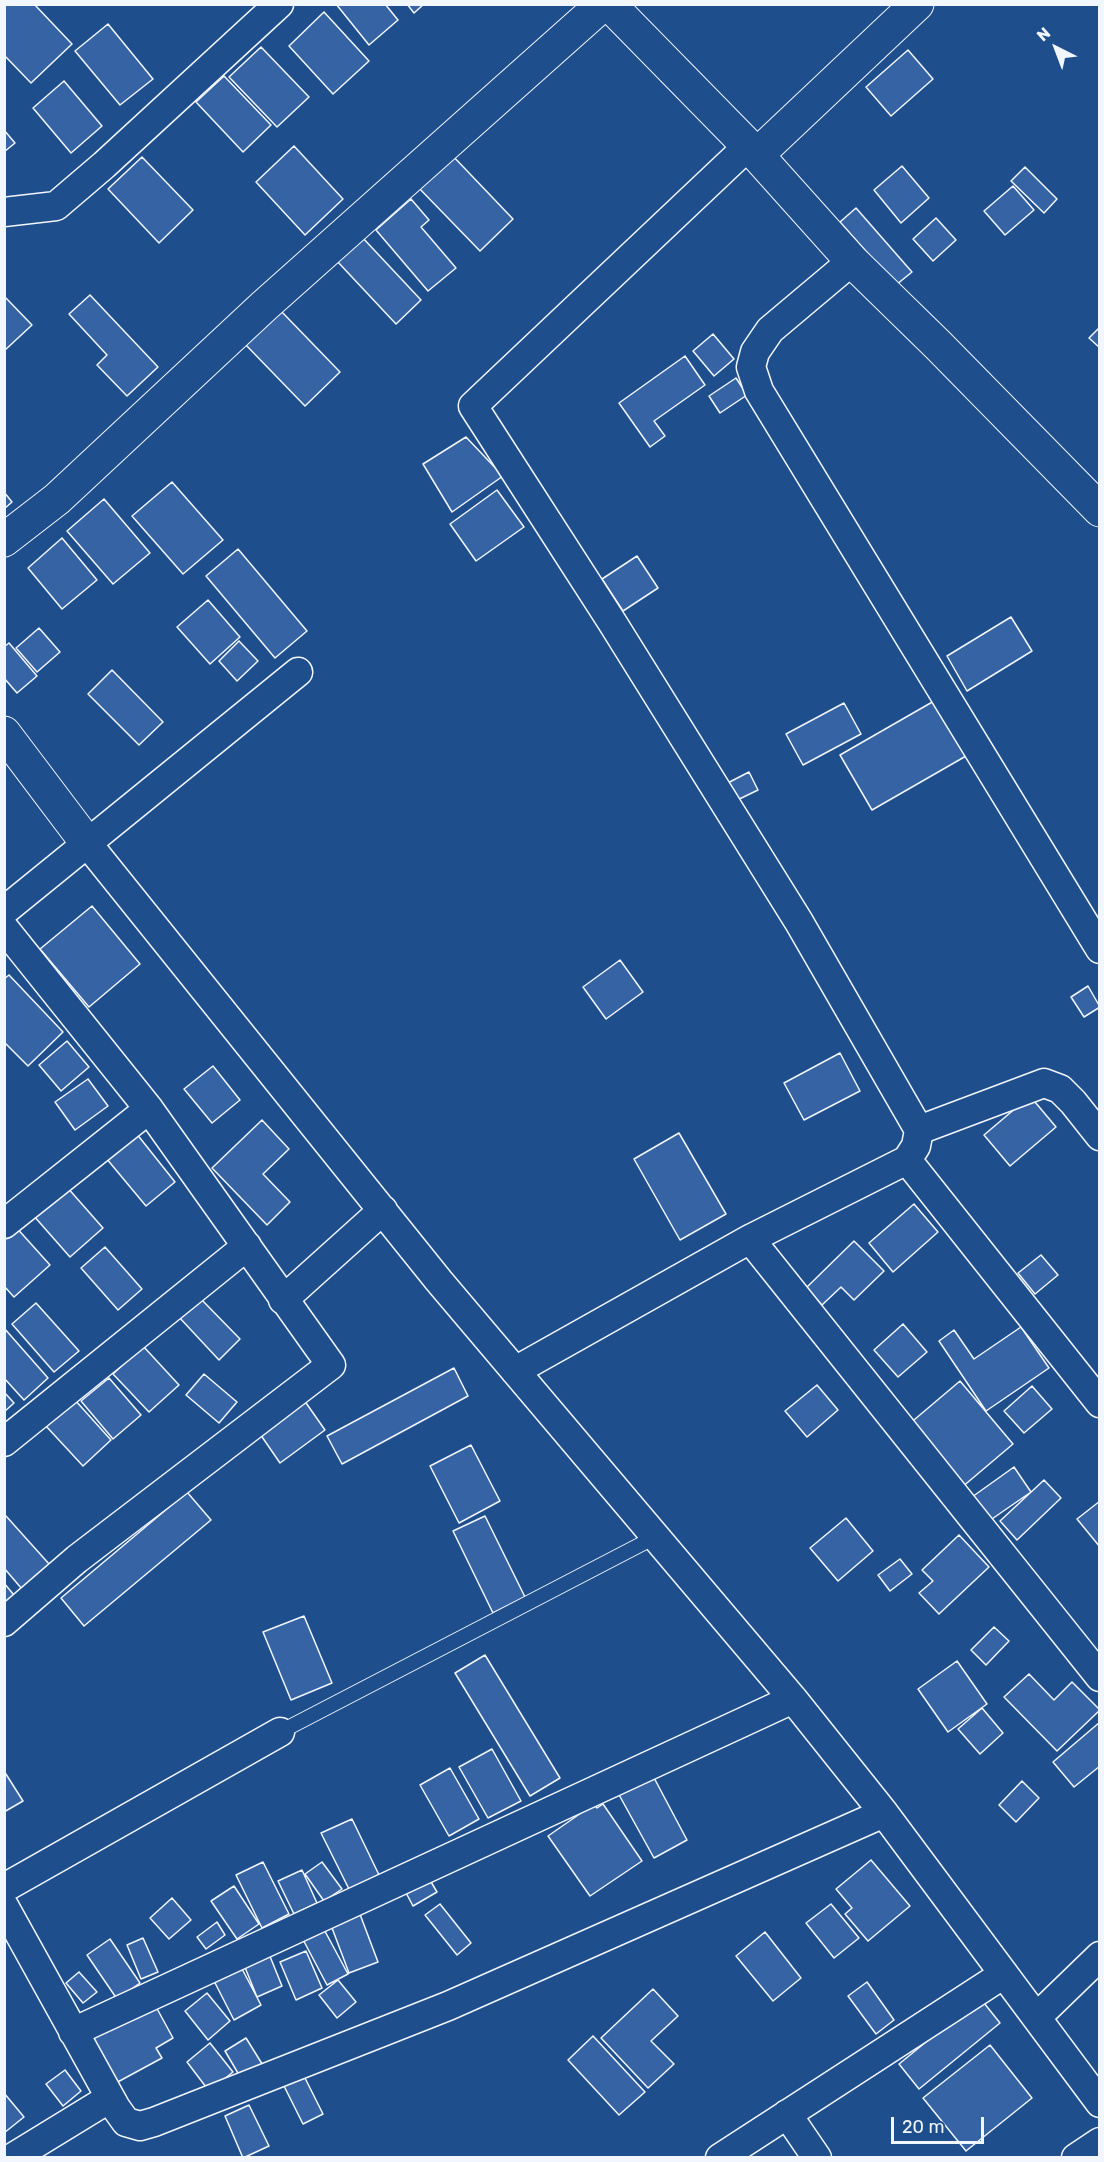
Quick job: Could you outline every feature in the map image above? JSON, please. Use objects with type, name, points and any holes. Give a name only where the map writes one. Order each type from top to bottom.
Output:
[{"type":"street","points":[[4,212],[56,206],[104,165],[279,4]]},
{"type":"street","points":[[4,540],[57,499],[264,306],[603,4]]},
{"type":"street","points":[[609,4],[753,150],[852,261],[1100,510]]},
{"type":"street","points":[[514,1371],[750,1239],[907,1160],[916,1146],[918,1130],[799,922],[612,622],[473,406],[753,150],[917,4]]},
{"type":"street","points":[[852,261],[770,330],[755,352],[752,367],[759,391],[1100,949]]},
{"type":"street","points":[[4,911],[298,672]]},
{"type":"street","points":[[4,733],[87,843],[439,1281],[793,1699],[884,1813],[1100,2103]]},
{"type":"street","points":[[4,928],[149,1109],[331,1365],[77,1559],[4,1622]]},
{"type":"street","points":[[918,1130],[1044,1083],[1060,1089],[1100,1136]]},
{"type":"street","points":[[4,1224],[149,1109]]},
{"type":"street","points":[[907,1160],[1100,1403]]},
{"type":"street","points":[[284,1300],[383,1210]]},
{"type":"street","points":[[750,1239],[1100,1677]]},
{"type":"street","points":[[4,1442],[247,1246]]},
{"type":"street","points":[[73,2032],[793,1699]]},
{"type":"street","points":[[4,1888],[280,1732]]},
{"type":"street","points":[[4,1906],[110,2098],[126,2122],[140,2126],[448,2006],[884,1813]]},
{"type":"street","points":[[1037,2017],[1100,1956]]},
{"type":"street","points":[[720,2157],[1004,1974]]},
{"type":"street","points":[[12,2157],[110,2098]]},
{"type":"street","points":[[787,2114],[817,2157]]},
{"type":"street","points":[[1076,2157],[1100,2142]]},
{"type":"lane","points":[[280,1732],[655,1537]]},
{"type":"building","points":[[4,4],[34,4],[72,44],[31,83],[4,55]]},
{"type":"building","points":[[336,4],[385,4],[398,20],[369,45]]},
{"type":"building","points":[[407,4],[424,4],[414,13]]},
{"type":"building","points":[[324,12],[369,61],[333,94],[289,46]]},
{"type":"building","points":[[108,24],[153,79],[120,105],[75,51]]},
{"type":"building","points":[[261,47],[309,97],[277,127],[229,77]]},
{"type":"building","points":[[908,50],[933,79],[891,116],[866,87]]},
{"type":"building","points":[[224,76],[271,125],[243,152],[196,102]]},
{"type":"building","points":[[64,81],[102,126],[71,153],[33,108]]},
{"type":"building","points":[[4,130],[15,143],[4,152]]},
{"type":"building","points":[[294,146],[343,199],[305,235],[256,182]]},
{"type":"building","points":[[450,153],[513,219],[480,251],[416,185]]},
{"type":"building","points":[[142,157],[193,210],[159,243],[108,189]]},
{"type":"building","points":[[902,166],[929,198],[901,223],[874,190]]},
{"type":"building","points":[[1025,167],[1057,199],[1044,213],[1011,181]]},
{"type":"building","points":[[1013,186],[1034,210],[1005,235],[984,211]]},
{"type":"building","points":[[411,199],[429,220],[421,227],[456,268],[428,291],[376,230]]},
{"type":"building","points":[[856,208],[912,272],[896,285],[840,222]]},
{"type":"building","points":[[936,218],[956,240],[933,261],[913,239]]},
{"type":"building","points":[[361,236],[421,300],[396,324],[336,260]]},
{"type":"building","points":[[90,295],[158,367],[127,396],[97,365],[107,355],[69,314]]},
{"type":"building","points":[[4,296],[32,325],[4,351]]},
{"type":"building","points":[[279,309],[340,372],[305,406],[244,343]]},
{"type":"building","points":[[1100,327],[1100,348],[1089,338]]},
{"type":"building","points":[[713,334],[734,359],[714,376],[693,351]]},
{"type":"building","points":[[685,356],[705,385],[654,421],[665,436],[650,447],[619,403]]},
{"type":"building","points":[[736,378],[747,395],[720,413],[709,396]]},
{"type":"building","points":[[466,437],[503,476],[452,512],[423,464]]},
{"type":"building","points":[[172,482],[223,540],[183,574],[132,516]]},
{"type":"building","points":[[497,490],[524,527],[476,561],[450,524]]},
{"type":"building","points":[[4,492],[12,502],[4,509]]},
{"type":"building","points":[[104,499],[150,553],[113,584],[67,531]]},
{"type":"building","points":[[62,538],[97,580],[62,609],[28,568]]},
{"type":"building","points":[[238,549],[307,631],[275,658],[206,576]]},
{"type":"building","points":[[637,556],[658,588],[623,611],[602,579]]},
{"type":"building","points":[[208,600],[240,637],[210,664],[177,627]]},
{"type":"building","points":[[1011,617],[1032,651],[967,691],[947,656]]},
{"type":"building","points":[[39,628],[60,652],[37,672],[16,648]]},
{"type":"building","points":[[239,641],[258,661],[237,681],[219,661]]},
{"type":"building","points":[[9,643],[37,676],[17,693],[4,678],[4,647]]},
{"type":"building","points":[[112,670],[163,722],[139,745],[88,694]]},
{"type":"building","points":[[941,697],[973,752],[872,810],[840,755]]},
{"type":"building","points":[[844,703],[861,734],[803,765],[786,734]]},
{"type":"building","points":[[749,772],[758,790],[727,805],[718,788]]},
{"type":"building","points":[[92,906],[140,964],[89,1007],[40,949]]},
{"type":"building","points":[[620,960],[643,992],[606,1019],[583,987]]},
{"type":"building","points":[[9,975],[63,1032],[28,1066],[4,1042],[4,979]]},
{"type":"building","points":[[1088,986],[1100,1007],[1084,1017],[1071,997]]},
{"type":"building","points":[[67,1041],[89,1067],[61,1091],[39,1065]]},
{"type":"building","points":[[840,1053],[860,1091],[804,1120],[784,1083]]},
{"type":"building","points":[[213,1066],[240,1100],[212,1123],[184,1089]]},
{"type":"building","points":[[88,1079],[108,1106],[75,1130],[55,1102]]},
{"type":"building","points":[[1030,1096],[1056,1127],[1010,1166],[984,1135]]},
{"type":"building","points":[[262,1120],[289,1149],[263,1174],[290,1202],[267,1225],[212,1168]]},
{"type":"building","points":[[136,1133],[175,1182],[146,1206],[106,1158]]},
{"type":"building","points":[[679,1133],[726,1214],[680,1240],[634,1159]]},
{"type":"building","points":[[66,1186],[103,1228],[70,1257],[33,1215]]},
{"type":"building","points":[[914,1204],[938,1232],[893,1272],[869,1243]]},
{"type":"building","points":[[14,1225],[50,1265],[14,1297],[4,1286],[4,1233]]},
{"type":"building","points":[[854,1241],[884,1271],[854,1300],[841,1287],[822,1305],[806,1288]]},
{"type":"building","points":[[105,1247],[142,1289],[118,1310],[81,1268]]},
{"type":"building","points":[[1041,1255],[1058,1275],[1035,1294],[1018,1273]]},
{"type":"building","points":[[198,1296],[240,1339],[219,1360],[178,1316]]},
{"type":"building","points":[[36,1303],[79,1351],[54,1372],[12,1324]]},
{"type":"building","points":[[903,1324],[927,1352],[898,1377],[874,1350]]},
{"type":"building","points":[[1021,1327],[1049,1368],[986,1411],[939,1341],[954,1330],[974,1359]]},
{"type":"building","points":[[4,1328],[48,1378],[24,1400],[4,1378]]},
{"type":"building","points":[[143,1346],[179,1385],[149,1412],[113,1374]]},
{"type":"building","points":[[454,1368],[468,1396],[342,1464],[327,1436]]},
{"type":"building","points":[[204,1374],[237,1402],[219,1423],[186,1395]]},
{"type":"building","points":[[109,1378],[141,1415],[113,1439],[81,1401]]},
{"type":"building","points":[[960,1381],[1013,1444],[961,1488],[908,1425]]},
{"type":"building","points":[[817,1385],[838,1410],[807,1437],[785,1411]]},
{"type":"building","points":[[1032,1386],[1052,1409],[1024,1433],[1004,1411]]},
{"type":"building","points":[[4,1392],[14,1403],[4,1412]]},
{"type":"building","points":[[74,1399],[111,1440],[83,1466],[45,1425]]},
{"type":"building","points":[[304,1400],[325,1430],[280,1463],[258,1431]]},
{"type":"building","points":[[471,1445],[500,1501],[459,1523],[430,1466]]},
{"type":"building","points":[[1014,1467],[1031,1492],[989,1521],[972,1497]]},
{"type":"building","points":[[1044,1480],[1061,1498],[1017,1540],[1000,1521]]},
{"type":"building","points":[[187,1492],[211,1520],[84,1626],[61,1598]]},
{"type":"building","points":[[1100,1501],[1100,1547],[1077,1519]]},
{"type":"building","points":[[6,1516],[50,1565],[22,1589],[4,1568],[4,1517]]},
{"type":"building","points":[[485,1516],[525,1597],[493,1613],[453,1531]]},
{"type":"building","points":[[846,1518],[873,1551],[838,1581],[810,1548]]},
{"type":"building","points":[[959,1535],[989,1567],[939,1614],[919,1593],[933,1581],[922,1570]]},
{"type":"building","points":[[900,1559],[912,1574],[890,1591],[878,1575]]},
{"type":"building","points":[[4,1583],[18,1600],[4,1612]]},
{"type":"building","points":[[304,1616],[332,1683],[291,1700],[263,1632]]},
{"type":"building","points":[[994,1627],[1009,1641],[986,1665],[971,1650]]},
{"type":"building","points":[[485,1655],[560,1778],[530,1796],[455,1673]]},
{"type":"building","points":[[957,1661],[987,1704],[948,1732],[918,1689]]},
{"type":"building","points":[[1029,1674],[1054,1700],[1072,1682],[1100,1710],[1057,1751],[1004,1697]]},
{"type":"building","points":[[982,1708],[1003,1733],[980,1754],[958,1729]]},
{"type":"building","points":[[1100,1722],[1100,1766],[1074,1787],[1053,1762]]},
{"type":"building","points":[[492,1749],[521,1801],[488,1818],[459,1767]]},
{"type":"building","points":[[450,1768],[479,1819],[449,1836],[420,1785]]},
{"type":"building","points":[[4,1771],[23,1801],[4,1812]]},
{"type":"building","points":[[652,1774],[687,1840],[654,1858],[618,1793]]},
{"type":"building","points":[[1022,1781],[1039,1798],[1016,1822],[999,1805]]},
{"type":"building","points":[[594,1804],[597,1808],[603,1804],[642,1861],[590,1896],[548,1836]]},
{"type":"building","points":[[352,1819],[381,1879],[351,1893],[321,1833]]},
{"type":"building","points":[[871,1860],[910,1906],[868,1941],[845,1914],[852,1908],[836,1889]]},
{"type":"building","points":[[263,1862],[289,1914],[262,1928],[236,1875]]},
{"type":"building","points":[[322,1862],[342,1889],[324,1901],[305,1874]]},
{"type":"building","points":[[302,1870],[317,1903],[294,1914],[278,1881]]},
{"type":"building","points":[[427,1875],[437,1892],[413,1906],[404,1889]]},
{"type":"building","points":[[234,1886],[259,1924],[237,1939],[211,1901]]},
{"type":"building","points":[[172,1898],[191,1920],[169,1939],[150,1918]]},
{"type":"building","points":[[440,1904],[471,1943],[457,1955],[425,1915]]},
{"type":"building","points":[[831,1904],[859,1938],[834,1958],[806,1923]]},
{"type":"building","points":[[358,1909],[378,1962],[349,1973],[329,1920]]},
{"type":"building","points":[[217,1922],[225,1935],[206,1949],[197,1937]]},
{"type":"building","points":[[320,1922],[348,1974],[327,1985],[299,1932]]},
{"type":"building","points":[[765,1932],[801,1978],[773,2001],[736,1956]]},
{"type":"building","points":[[143,1938],[158,1972],[141,1979],[127,1945]]},
{"type":"building","points":[[110,1939],[140,1983],[117,1999],[87,1955]]},
{"type":"building","points":[[267,1949],[282,1986],[257,1997],[242,1960]]},
{"type":"building","points":[[306,1951],[322,1988],[296,2000],[280,1962]]},
{"type":"building","points":[[240,1965],[261,2005],[234,2020],[213,1979]]},
{"type":"building","points":[[79,1972],[97,1992],[83,2003],[66,1983]]},
{"type":"building","points":[[338,1980],[356,2002],[337,2018],[319,1995]]},
{"type":"building","points":[[867,1982],[894,2020],[876,2034],[848,1996]]},
{"type":"building","points":[[653,1989],[678,2016],[651,2041],[674,2064],[648,2088],[601,2038]]},
{"type":"building","points":[[207,1993],[230,2021],[208,2040],[185,2011]]},
{"type":"building","points":[[980,1998],[1000,2023],[919,2089],[899,2064]]},
{"type":"building","points":[[155,2005],[173,2038],[156,2048],[162,2058],[114,2084],[90,2040]]},
{"type":"building","points":[[593,2036],[645,2092],[619,2115],[568,2060]]},
{"type":"building","points":[[246,2038],[264,2067],[242,2080],[225,2051]]},
{"type":"building","points":[[210,2043],[233,2072],[209,2091],[187,2062]]},
{"type":"building","points":[[990,2045],[1032,2098],[966,2151],[923,2098]]},
{"type":"building","points":[[65,2070],[81,2091],[63,2106],[46,2084]]},
{"type":"building","points":[[304,2076],[323,2114],[303,2124],[284,2086]]},
{"type":"building","points":[[4,2093],[24,2117],[4,2133]]},
{"type":"building","points":[[249,2105],[269,2146],[243,2158],[225,2116]]}]
